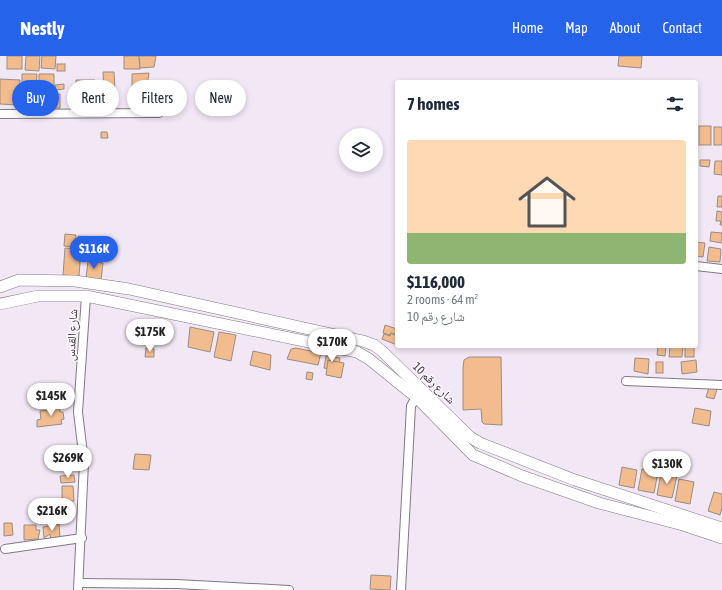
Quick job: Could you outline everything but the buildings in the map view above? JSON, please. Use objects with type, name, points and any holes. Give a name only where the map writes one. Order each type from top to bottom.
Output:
[{"type":"main road","name":"شارع رقم 10","points":[[0,287],[19,280],[75,280],[129,289],[363,341],[374,345],[382,351],[470,437],[480,444],[575,480],[722,528]]},
{"type":"main road","name":"شارع رقم 10","points":[[0,304],[38,296],[86,296],[357,352],[369,359],[416,397],[473,455],[522,476],[599,503],[683,525],[722,538]]},
{"type":"street","points":[[0,114],[127,113]]},
{"type":"street","points":[[698,266],[722,269]]},
{"type":"street","name":"شارع القدس","points":[[78,587],[82,538],[84,462],[78,412],[86,296]]},
{"type":"street","points":[[626,381],[722,385]]},
{"type":"street","points":[[401,590],[412,406],[416,397]]},
{"type":"street","points":[[4,549],[82,538]]},
{"type":"street","points":[[78,587],[177,584],[289,590]]}]
